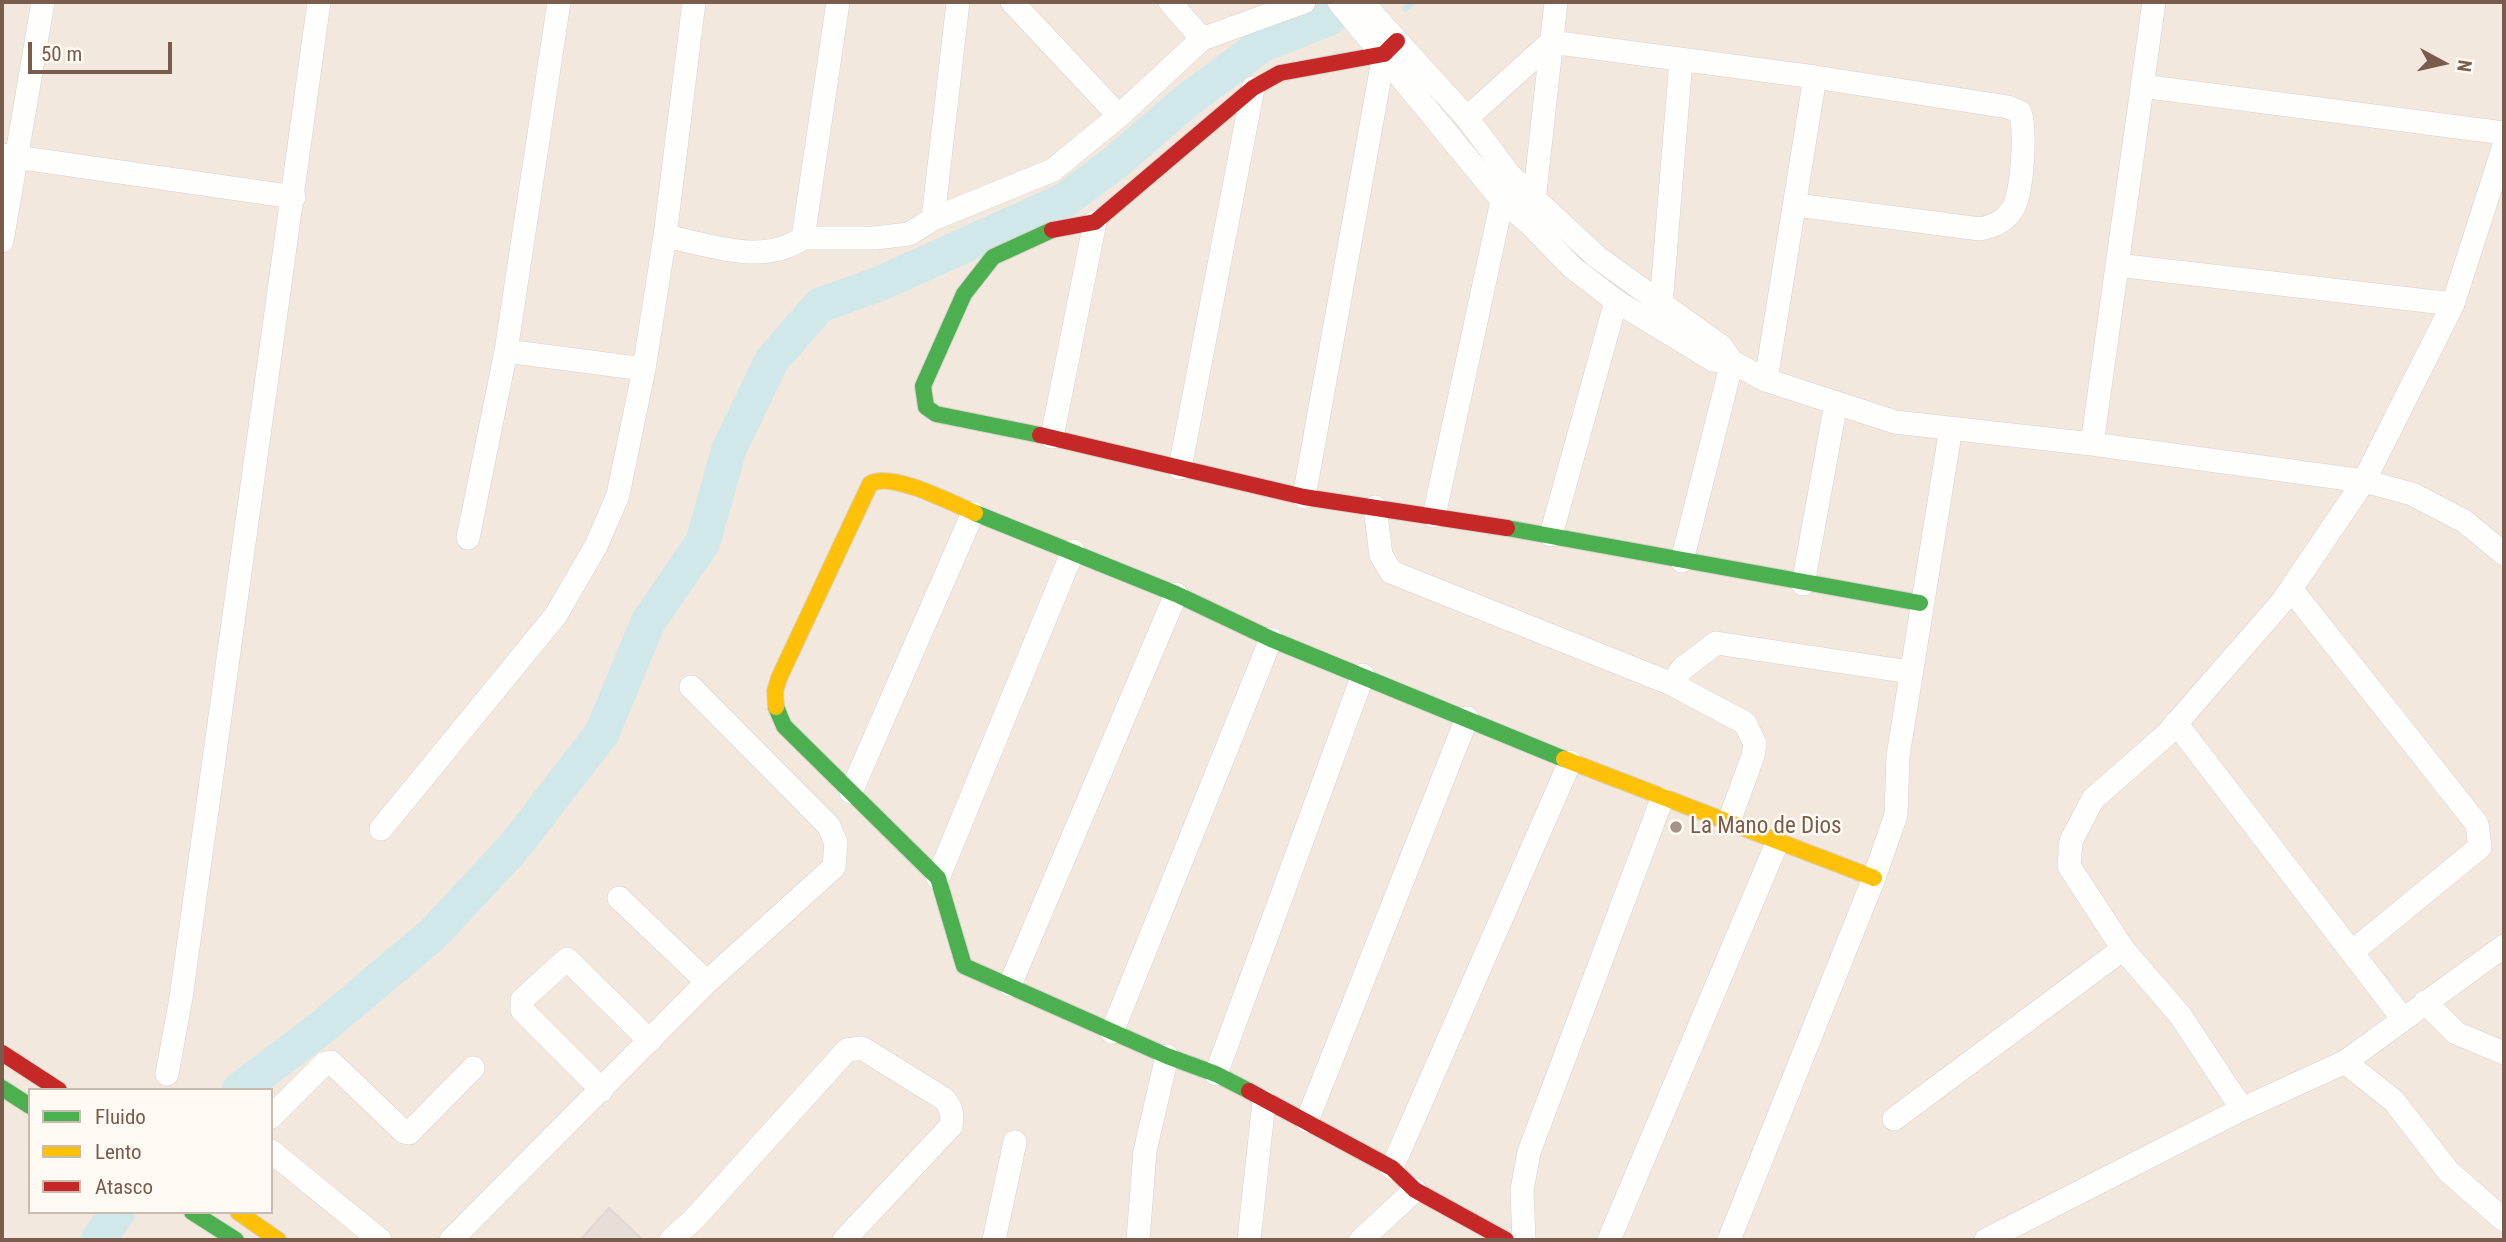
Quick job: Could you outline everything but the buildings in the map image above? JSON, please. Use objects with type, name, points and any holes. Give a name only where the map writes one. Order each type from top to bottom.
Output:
[{"type":"street","points":[[2,241],[9,157],[43,2]]},
{"type":"street","points":[[167,1074],[181,999],[319,2]]},
{"type":"street","points":[[468,538],[506,351],[559,2]]},
{"type":"street","points":[[381,829],[556,615],[596,546],[618,495],[644,369],[665,236],[694,2]]},
{"type":"street","points":[[803,238],[838,2]]},
{"type":"street","points":[[933,219],[958,2]]},
{"type":"street","points":[[1012,2],[1119,116]]},
{"type":"street","points":[[1170,2],[1202,39]]},
{"type":"street","points":[[665,236],[757,254],[790,247],[803,238],[876,238],[909,234],[933,219],[1053,170],[1119,116],[1202,39],[1304,2]]},
{"type":"street","points":[[1339,2],[1467,118],[1573,268],[1616,301],[1656,314]]},
{"type":"street","points":[[1362,2],[1390,48],[1500,199],[1533,212],[1597,257],[1656,314],[1713,360],[1732,362],[1766,380],[1895,422],[2092,444],[2364,481],[2413,494],[2464,521],[2504,554]]},
{"type":"street","points":[[1533,212],[1556,2]]},
{"type":"street","points":[[2092,444],[2154,2]]},
{"type":"street","points":[[1467,118],[1551,42]]},
{"type":"street","points":[[1551,42],[1815,77],[2008,107],[2020,112],[2024,125],[2018,197],[2012,210],[1996,226],[1980,229],[1796,205]]},
{"type":"street","points":[[1390,48],[1280,73],[1253,88],[1095,222],[1044,232],[993,257],[964,294],[923,386],[926,407],[936,414],[1052,438],[1304,498],[1434,516],[1920,603]]},
{"type":"street","points":[[1304,498],[1390,48]]},
{"type":"street","points":[[1656,314],[1681,60]]},
{"type":"street","points":[[1766,380],[1815,77]]},
{"type":"street","points":[[2142,86],[2504,133]]},
{"type":"street","points":[[1180,468],[1253,88]]},
{"type":"street","points":[[2242,1109],[2180,1015],[2123,949],[2069,866],[2071,841],[2092,799],[2176,723],[2291,589],[2364,481],[2453,304],[2504,146]]},
{"type":"street","points":[[9,157],[294,197]]},
{"type":"street","points":[[1434,516],[1500,199],[1509,174]]},
{"type":"street","points":[[1052,438],[1095,222]]},
{"type":"street","points":[[2117,264],[2453,304]]},
{"type":"street","points":[[1551,536],[1616,301]]},
{"type":"street","points":[[506,351],[644,369]]},
{"type":"street","points":[[1682,561],[1732,362]]},
{"type":"street","points":[[1803,584],[1836,403]]},
{"type":"street","points":[[1730,1240],[1874,878],[1895,815],[1898,756],[1910,672],[1951,428]]},
{"type":"street","points":[[1506,1240],[1415,1190],[1392,1168],[1216,1074],[1167,1056],[964,966],[938,878],[784,726],[774,707],[774,693],[779,678],[870,484],[886,479],[1073,551],[1177,594],[1271,639],[1570,762],[1874,878]]},
{"type":"street","points":[[1375,507],[1381,555],[1391,572],[1672,684],[1745,723],[1752,733],[1753,756],[1728,824]]},
{"type":"street","points":[[851,792],[973,513]]},
{"type":"street","points":[[938,878],[1073,551]]},
{"type":"street","points":[[2291,589],[2477,824],[2480,832],[2480,847],[2352,952]]},
{"type":"street","points":[[1010,985],[1177,594]]},
{"type":"street","points":[[1112,1032],[1271,639]]},
{"type":"street","points":[[1672,684],[1682,669],[1716,643],[1910,672]]},
{"type":"street","points":[[1216,1074],[1363,675]]},
{"type":"street","points":[[451,1240],[707,982],[834,867],[837,855],[829,826],[691,687]]},
{"type":"street","points":[[1307,1121],[1467,718]]},
{"type":"street","points":[[2176,723],[2403,1018]]},
{"type":"street","points":[[1392,1168],[1570,762]]},
{"type":"street","points":[[1524,1240],[1522,1190],[1529,1152],[1662,799]]},
{"type":"street","points":[[1609,1240],[1777,843]]},
{"type":"street","points":[[619,898],[707,982]]},
{"type":"street","points":[[1986,1240],[2242,1109],[2345,1062],[2504,946]]},
{"type":"street","points":[[1894,1119],[2123,949]]},
{"type":"street","points":[[602,1090],[522,1010],[522,1000],[567,959],[650,1041]]},
{"type":"street","points":[[2425,1002],[2456,1033],[2504,1054]]},
{"type":"street","points":[[671,1240],[695,1218],[848,1049],[854,1047],[862,1048],[944,1099],[952,1108],[953,1115],[951,1126],[844,1240]]},
{"type":"street","points":[[2,1053],[56,1088]]},
{"type":"street","points":[[1138,1240],[1145,1151],[1167,1056]]},
{"type":"street","points":[[273,1115],[325,1063],[331,1062],[404,1132],[409,1133],[473,1069]]},
{"type":"street","points":[[2345,1062],[2394,1101],[2448,1171],[2504,1220]]},
{"type":"street","points":[[2,1088],[28,1105]]},
{"type":"street","points":[[1249,1240],[1264,1101]]},
{"type":"street","points":[[994,1240],[1015,1142]]},
{"type":"street","points":[[273,1153],[380,1240]]},
{"type":"street","points":[[1361,1240],[1415,1190]]},
{"type":"street","points":[[195,1214],[236,1240]]},
{"type":"street","points":[[241,1214],[278,1240]]},
{"type":"shaded area","points":[[2,2],[2504,2],[2504,1240],[2,1240]]},
{"type":"waterway","points":[[1405,9],[1414,2]]},
{"type":"waterway","points":[[242,1088],[325,1025],[433,934],[514,847],[602,733],[648,622],[703,542],[729,449],[772,360],[820,305],[879,284],[1065,200],[1116,162],[1185,102],[1262,45],[1330,18]]},
{"type":"waterway","points":[[98,1240],[117,1214]]},
{"type":"traffic: fast","points":[[1040,435],[936,414],[926,407],[923,386],[964,294],[993,257],[1052,230]]},
{"type":"traffic: fast","points":[[975,513],[1176,594],[1271,639],[1564,759]]},
{"type":"traffic: fast","points":[[1507,528],[1920,603]]},
{"type":"traffic: fast","points":[[776,707],[784,726],[938,878],[964,966],[1167,1056],[1216,1074],[1249,1091]]},
{"type":"traffic: fast","points":[[2,1088],[28,1105]]},
{"type":"traffic: fast","points":[[195,1214],[236,1240]]},
{"type":"traffic: slow","points":[[776,707],[775,691],[779,678],[870,484],[880,481],[906,485],[975,513]]},
{"type":"traffic: slow","points":[[1564,759],[1874,878]]},
{"type":"traffic: slow","points":[[241,1214],[278,1240]]},
{"type":"traffic: jam","points":[[1052,230],[1095,222],[1253,88],[1280,73],[1384,54],[1397,41]]},
{"type":"traffic: jam","points":[[1040,435],[1304,497],[1507,528]]},
{"type":"traffic: jam","points":[[2,1053],[56,1088]]},
{"type":"traffic: jam","points":[[1249,1091],[1392,1168],[1415,1190],[1506,1240]]},
{"type":"place","name":"La Mano de Dios","points":[[1676,827]]}]
